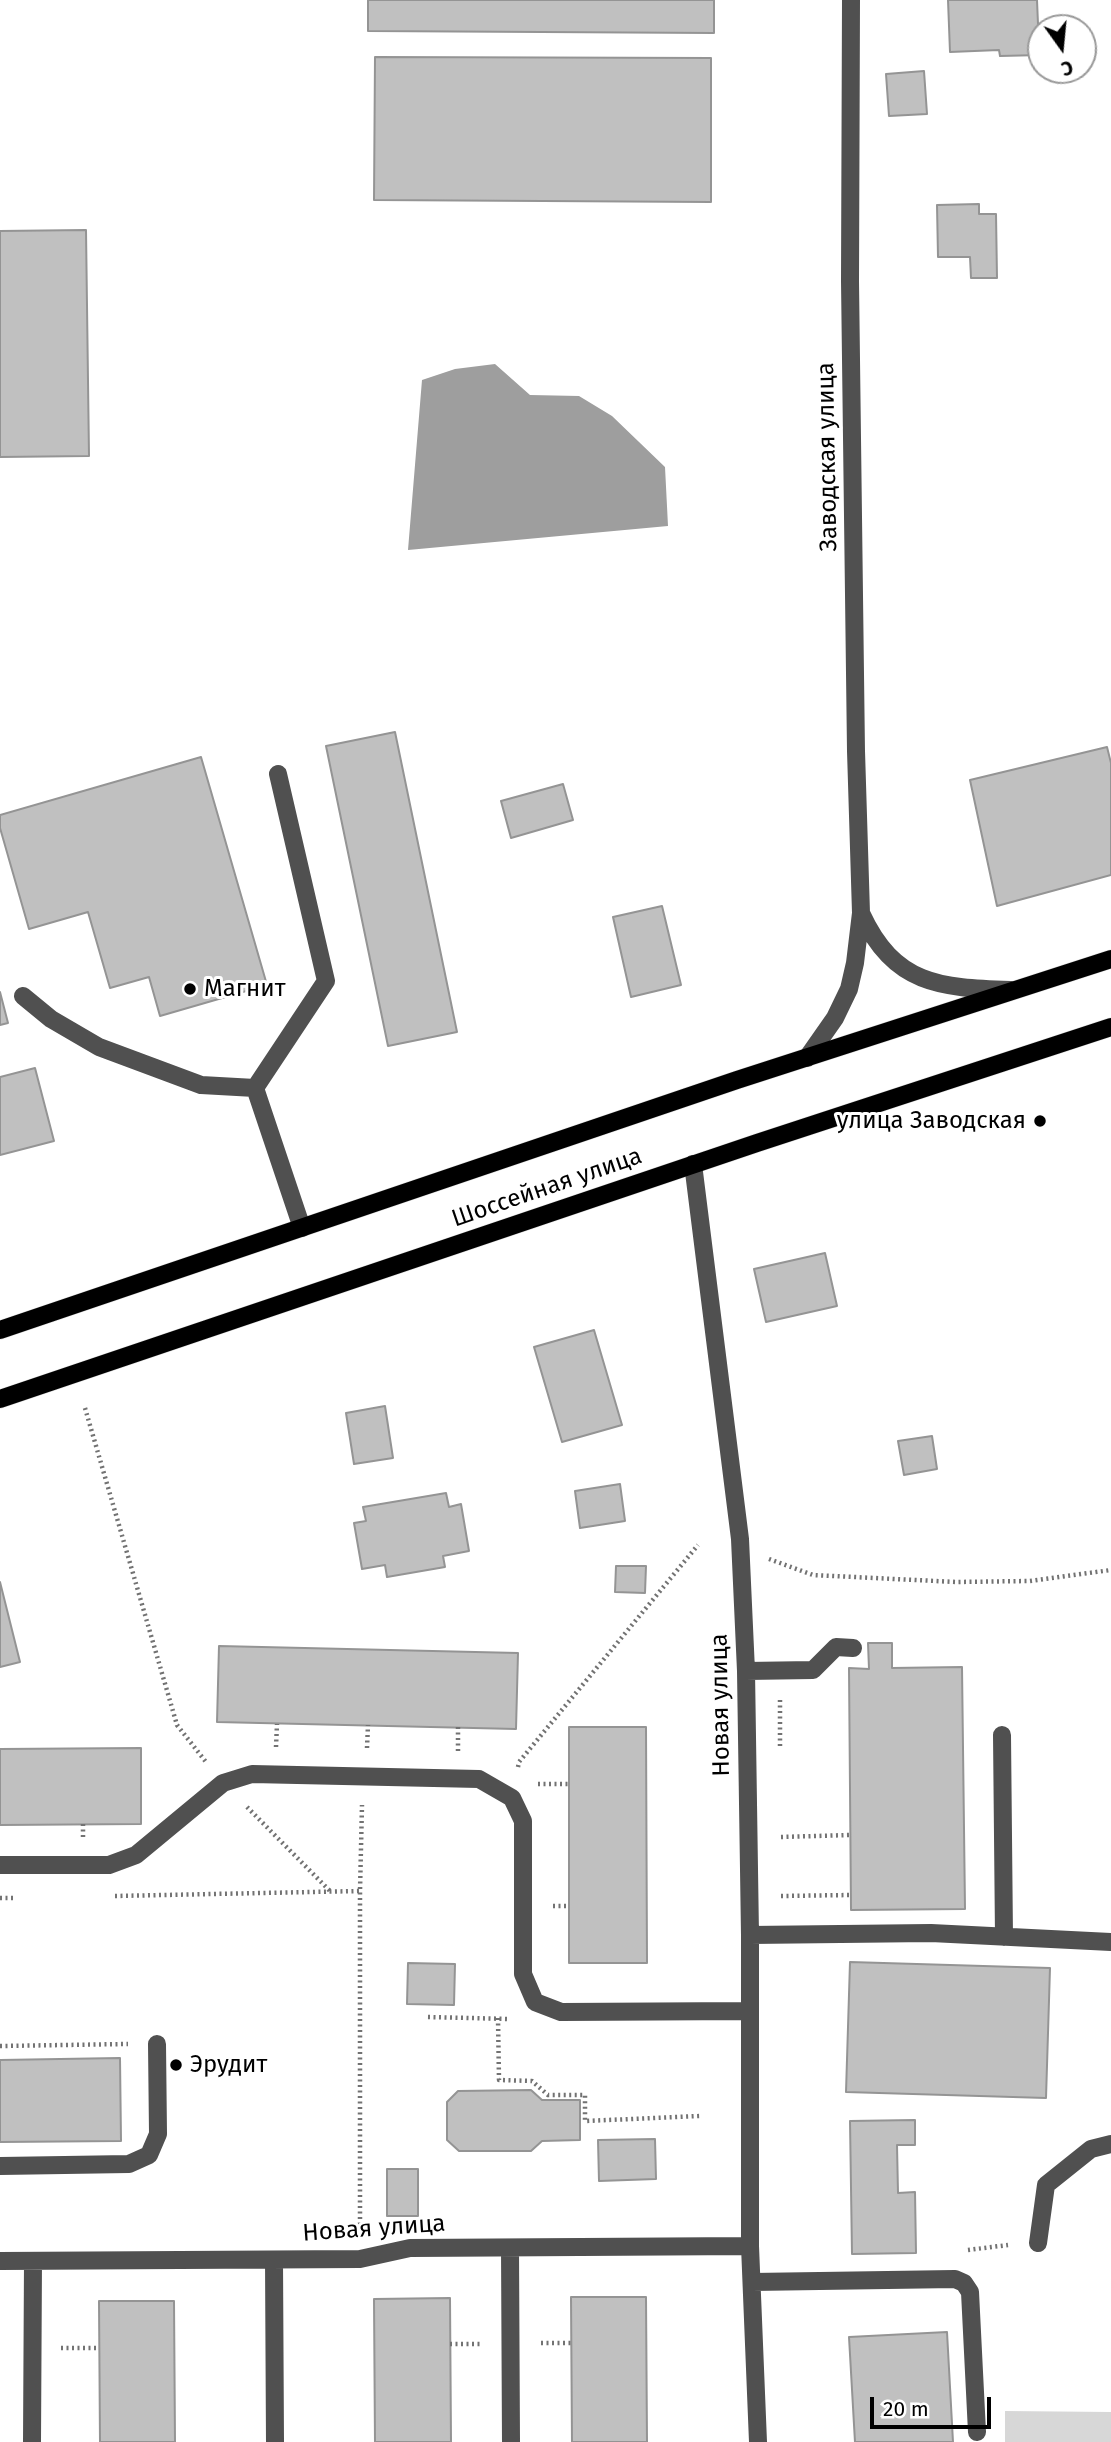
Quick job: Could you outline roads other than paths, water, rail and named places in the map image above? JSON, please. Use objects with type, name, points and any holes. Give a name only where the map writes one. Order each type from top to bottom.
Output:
[{"type":"main road","name":"Шоссейная улица","points":[[0,1330],[807,1058],[1111,959]]},
{"type":"main road","name":"Шоссейная улица","points":[[0,1399],[693,1164],[1111,1027]]},
{"type":"street","name":"Заводская улица","points":[[807,1058],[835,1018],[849,989],[861,914],[856,751],[850,281],[851,0]]},
{"type":"street","points":[[255,1088],[326,981],[278,774]]},
{"type":"street","name":"Заводская улица","points":[[861,914],[871,935],[891,959],[916,978],[962,988],[1015,990]]},
{"type":"street","points":[[23,996],[51,1019],[99,1047],[201,1085],[255,1088]]},
{"type":"street","points":[[255,1088],[302,1227]]},
{"type":"street","name":"Новая улица","points":[[693,1164],[740,1539],[746,1671],[750,1935],[750,2246],[758,2442]]},
{"type":"street","points":[[746,1671],[813,1670],[836,1647],[853,1647]]},
{"type":"street","points":[[1002,1735],[1004,1937]]},
{"type":"street","points":[[0,1866],[109,1865],[136,1855],[223,1783],[252,1774],[479,1779],[512,1798],[523,1821],[523,1974],[535,2002],[561,2012],[750,2011]]},
{"type":"street","points":[[750,1935],[931,1933],[1111,1942]]},
{"type":"street","points":[[0,2166],[129,2164],[149,2155],[158,2134],[157,2044]]},
{"type":"street","points":[[1038,2243],[1046,2185],[1091,2149],[1111,2144]]},
{"type":"street","name":"Новая улица","points":[[0,2261],[360,2259],[410,2248],[750,2246]]},
{"type":"street","points":[[510,2248],[511,2442]]},
{"type":"street","points":[[274,2260],[275,2442]]},
{"type":"street","points":[[32,2442],[33,2261]]},
{"type":"street","points":[[752,2282],[955,2279],[964,2283],[970,2292],[977,2432]]},
{"type":"place","name":"Магнит","points":[[190,989]]},
{"type":"place","name":"улица Заводская","points":[[1040,1121]]},
{"type":"place","name":"Эрудит","points":[[176,2065]]}]
